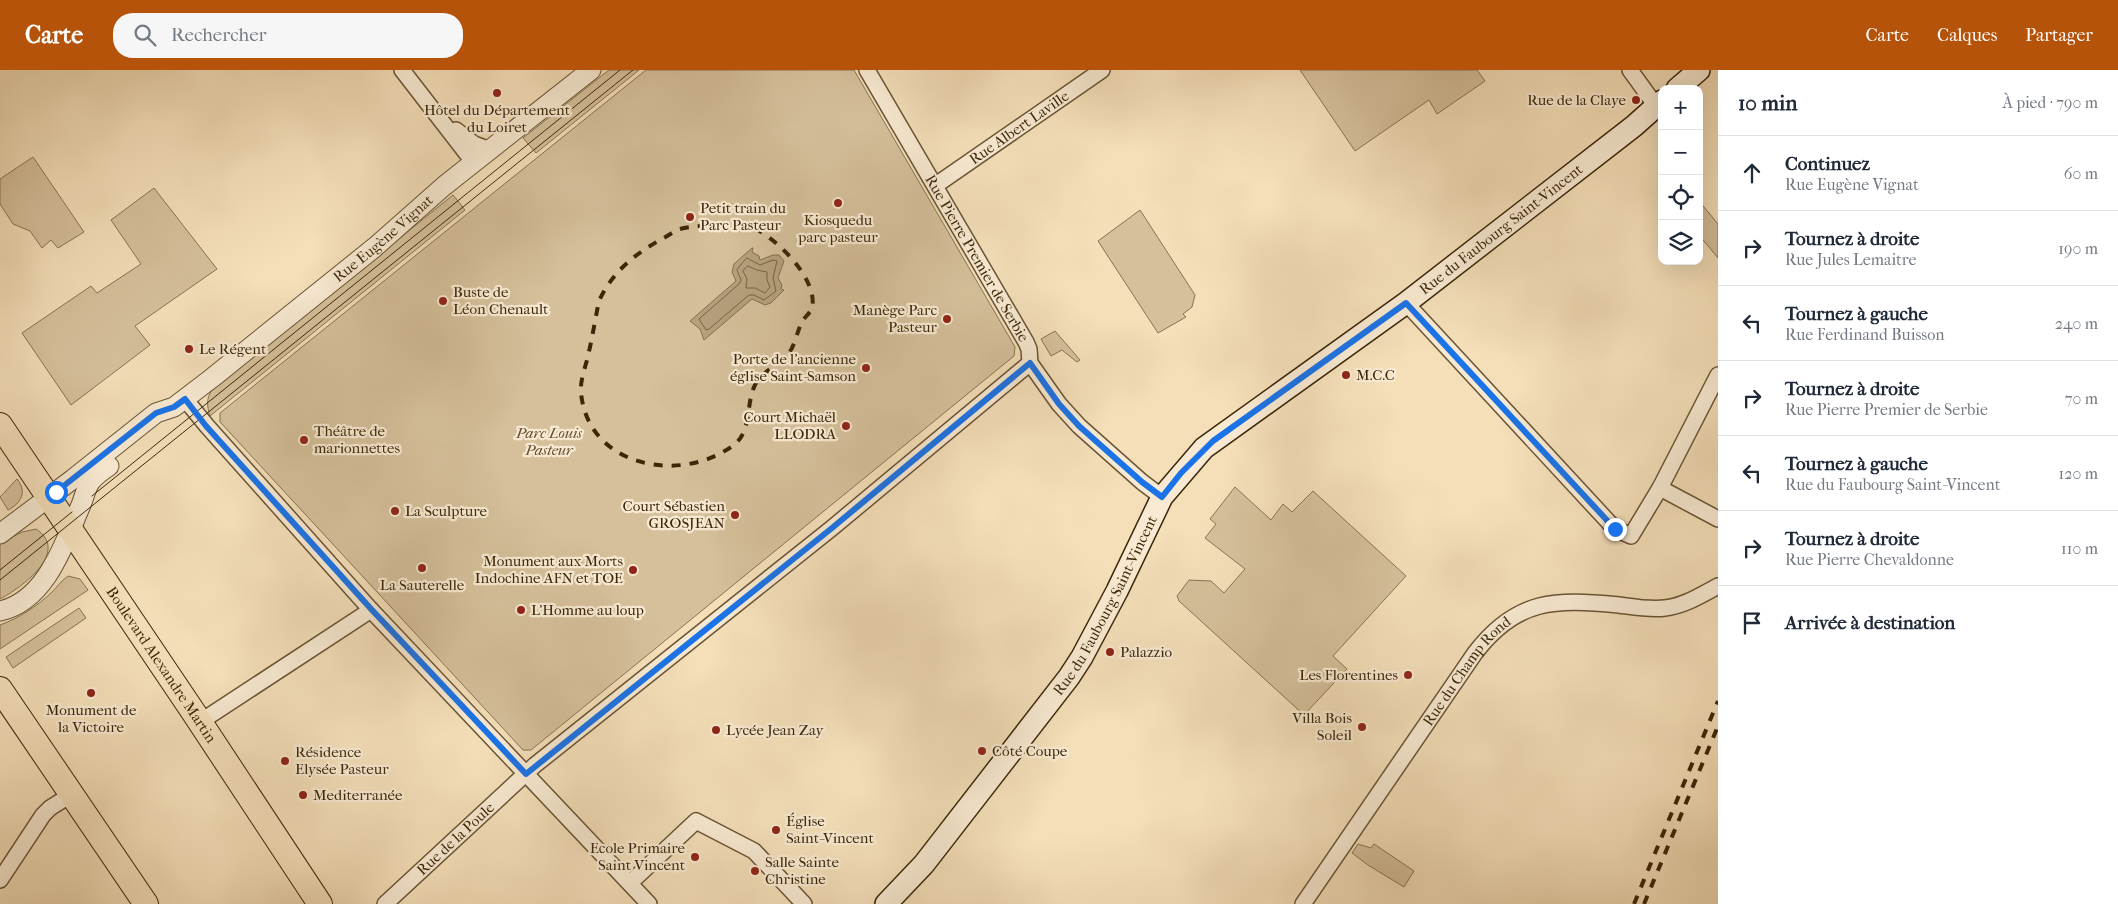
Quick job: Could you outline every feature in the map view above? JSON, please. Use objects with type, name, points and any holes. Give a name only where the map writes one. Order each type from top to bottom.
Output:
[{"type":"main road","points":[[1681,85],[1699,70]]},
{"type":"main road","name":"Rue du Faubourg Saint-Vincent","points":[[886,904],[930,856],[1012,752],[1082,657],[1117,591],[1162,497],[1181,473],[1213,441],[1406,303],[1634,126],[1658,105]]},
{"type":"main road","name":"Boulevard Alexandre Martin","points":[[0,425],[50,488],[71,530],[320,904]]},
{"type":"main road","points":[[0,689],[146,904]]},
{"type":"street","points":[[402,70],[468,167]]},
{"type":"street","name":"Rue Eugène Vignat","points":[[0,612],[21,601],[45,580],[71,530],[90,481],[154,430],[180,403],[375,247],[468,167],[591,70]]},
{"type":"street","name":"Rue Pierre Premier de Serbie","points":[[867,70],[936,185],[1026,342],[1029,349],[1030,363],[1059,404],[1079,426],[1142,482],[1162,497]]},
{"type":"street","name":"Rue Albert Laville","points":[[936,185],[1102,70]]},
{"type":"street","points":[[1630,70],[1658,103]]},
{"type":"street","points":[[425,102],[468,141],[490,150]]},
{"type":"street","points":[[1406,303],[1615,529],[1631,536],[1660,488],[1718,375]]},
{"type":"street","name":"Rue de la Poule","points":[[385,904],[526,774],[832,528],[1030,363]]},
{"type":"street","points":[[180,403],[206,426],[372,610],[649,904]]},
{"type":"street","name":"Rue Eugène Vignat","points":[[0,534],[50,488],[156,413],[180,403]]},
{"type":"street","points":[[1660,488],[1718,519]]},
{"type":"street","name":"Rue du Champ Rond","points":[[1303,904],[1444,698],[1493,631],[1524,612],[1539,605],[1552,602],[1577,601],[1652,609],[1666,608],[1688,602],[1718,586]]},
{"type":"street","points":[[200,722],[372,610]]},
{"type":"street","points":[[0,880],[43,815],[50,808],[72,794]]},
{"type":"street","points":[[630,884],[696,821],[754,851],[804,904]]},
{"type":"green space","points":[[609,70],[639,70],[536,153],[523,138]]},
{"type":"green space","name":"Parc Louis Pasteur","points":[[646,70],[854,70],[1015,347],[1014,356],[531,750],[523,750],[220,422],[220,413]]},
{"type":"green space","points":[[1300,70],[1477,70],[1485,81],[1437,114],[1429,100],[1355,151]]},
{"type":"green space","points":[[33,157],[84,232],[58,248],[51,240],[42,248],[30,231],[13,224],[0,204],[0,179]]},
{"type":"green space","points":[[154,188],[217,269],[135,326],[150,345],[71,405],[22,333],[91,286],[97,293],[141,264],[111,220]]},
{"type":"green space","points":[[453,195],[465,210],[210,416],[208,403],[212,390]]},
{"type":"green space","points":[[1703,206],[1718,224],[1718,258],[1703,240]]},
{"type":"green space","points":[[1140,210],[1195,295],[1192,307],[1183,314],[1186,317],[1158,333],[1098,241]]},
{"type":"green space","points":[[1055,331],[1080,360],[1077,362],[1062,350],[1051,356],[1041,339]]},
{"type":"green space","points":[[17,479],[22,488],[22,496],[17,504],[8,510],[0,497]]},
{"type":"green space","points":[[1235,487],[1271,520],[1283,504],[1292,512],[1313,491],[1406,576],[1333,656],[1347,669],[1304,715],[1179,601],[1177,596],[1189,580],[1211,581],[1224,593],[1245,569],[1205,538],[1216,524],[1210,519]]},
{"type":"green space","points":[[36,529],[45,538],[48,548],[46,558],[30,578],[0,599],[0,543],[22,532]]},
{"type":"green space","points":[[68,576],[80,579],[88,590],[0,649],[0,625],[33,607]]},
{"type":"green space","points":[[79,608],[86,618],[13,668],[6,657]]},
{"type":"green space","points":[[1358,844],[1371,848],[1374,844],[1414,871],[1404,887],[1352,853]]},
{"type":"water","points":[[752,248],[752,252],[759,256],[760,260],[773,255],[779,255],[784,261],[778,278],[782,285],[781,289],[784,290],[771,303],[765,305],[752,299],[704,340],[700,329],[690,321],[736,281],[732,272],[734,264]]},
{"type":"tram line","points":[[92,496],[620,70]]},
{"type":"tram line","points":[[0,580],[633,70]]},
{"type":"tram line","points":[[0,570],[72,512]]},
{"type":"railway","points":[[738,224],[749,226],[782,248],[793,260],[809,284],[812,308],[803,320],[789,353],[763,375],[755,385],[746,427],[738,441],[710,458],[686,464],[662,465],[639,461],[618,452],[600,437],[587,418],[581,393],[582,381],[599,301],[618,272],[652,244],[680,229],[719,225],[738,224]]},
{"type":"railway","points":[[1634,904],[1718,701]]},
{"type":"railway","points":[[1644,904],[1718,726]]},
{"type":"place","name":"Hôtel du Département du Loiret","points":[[497,93]]},
{"type":"place","name":"Rue de la Claye","points":[[1636,100]]},
{"type":"place","name":"Kiosquedu parc pasteur","points":[[838,203]]},
{"type":"place","name":"Petit train du Parc Pasteur","points":[[690,217]]},
{"type":"place","name":"Buste de Léon Chenault","points":[[443,301]]},
{"type":"place","name":"Manège Parc Pasteur","points":[[947,319]]},
{"type":"place","name":"Le Régent","points":[[189,349]]},
{"type":"place","name":"Porte de l'ancienne église Saint-Samson","points":[[866,368]]},
{"type":"place","name":"M.C.C","points":[[1346,375]]},
{"type":"place","name":"Court Michaël LLODRA","points":[[846,426]]},
{"type":"place","name":"Théâtre de marionnettes","points":[[304,440]]},
{"type":"place","name":"La Sculpture","points":[[395,511]]},
{"type":"place","name":"Court Sébastien GROSJEAN","points":[[735,515]]},
{"type":"place","name":"La Sauterelle","points":[[422,568]]},
{"type":"place","name":"Monument aux Morts Indochine AFN et TOE","points":[[633,570]]},
{"type":"place","name":"L'Homme au loup","points":[[521,610]]},
{"type":"place","name":"Palazzio","points":[[1110,652]]},
{"type":"place","name":"Les Florentines","points":[[1408,675]]},
{"type":"place","name":"Monument de la Victoire","points":[[91,693]]},
{"type":"place","name":"Villa Bois Soleil","points":[[1362,727]]},
{"type":"place","name":"Lycée Jean Zay","points":[[716,730]]},
{"type":"place","name":"Côté Coupe","points":[[982,751]]},
{"type":"place","name":"Résidence Elysée Pasteur","points":[[285,761]]},
{"type":"place","name":"Mediterranée","points":[[303,795]]},
{"type":"place","name":"Église Saint-Vincent","points":[[776,830]]},
{"type":"place","name":"Ecole Primaire Saint Vincent","points":[[695,857]]},
{"type":"place","name":"Salle Sainte Christine","points":[[755,871]]},
{"type":"route","points":[[56,492],[156,413],[174,407],[185,399],[206,426],[372,610],[526,774],[832,528],[1030,363],[1059,404],[1079,426],[1142,482],[1162,497],[1204,448],[1406,303],[1413,313],[1615,529]]}]
